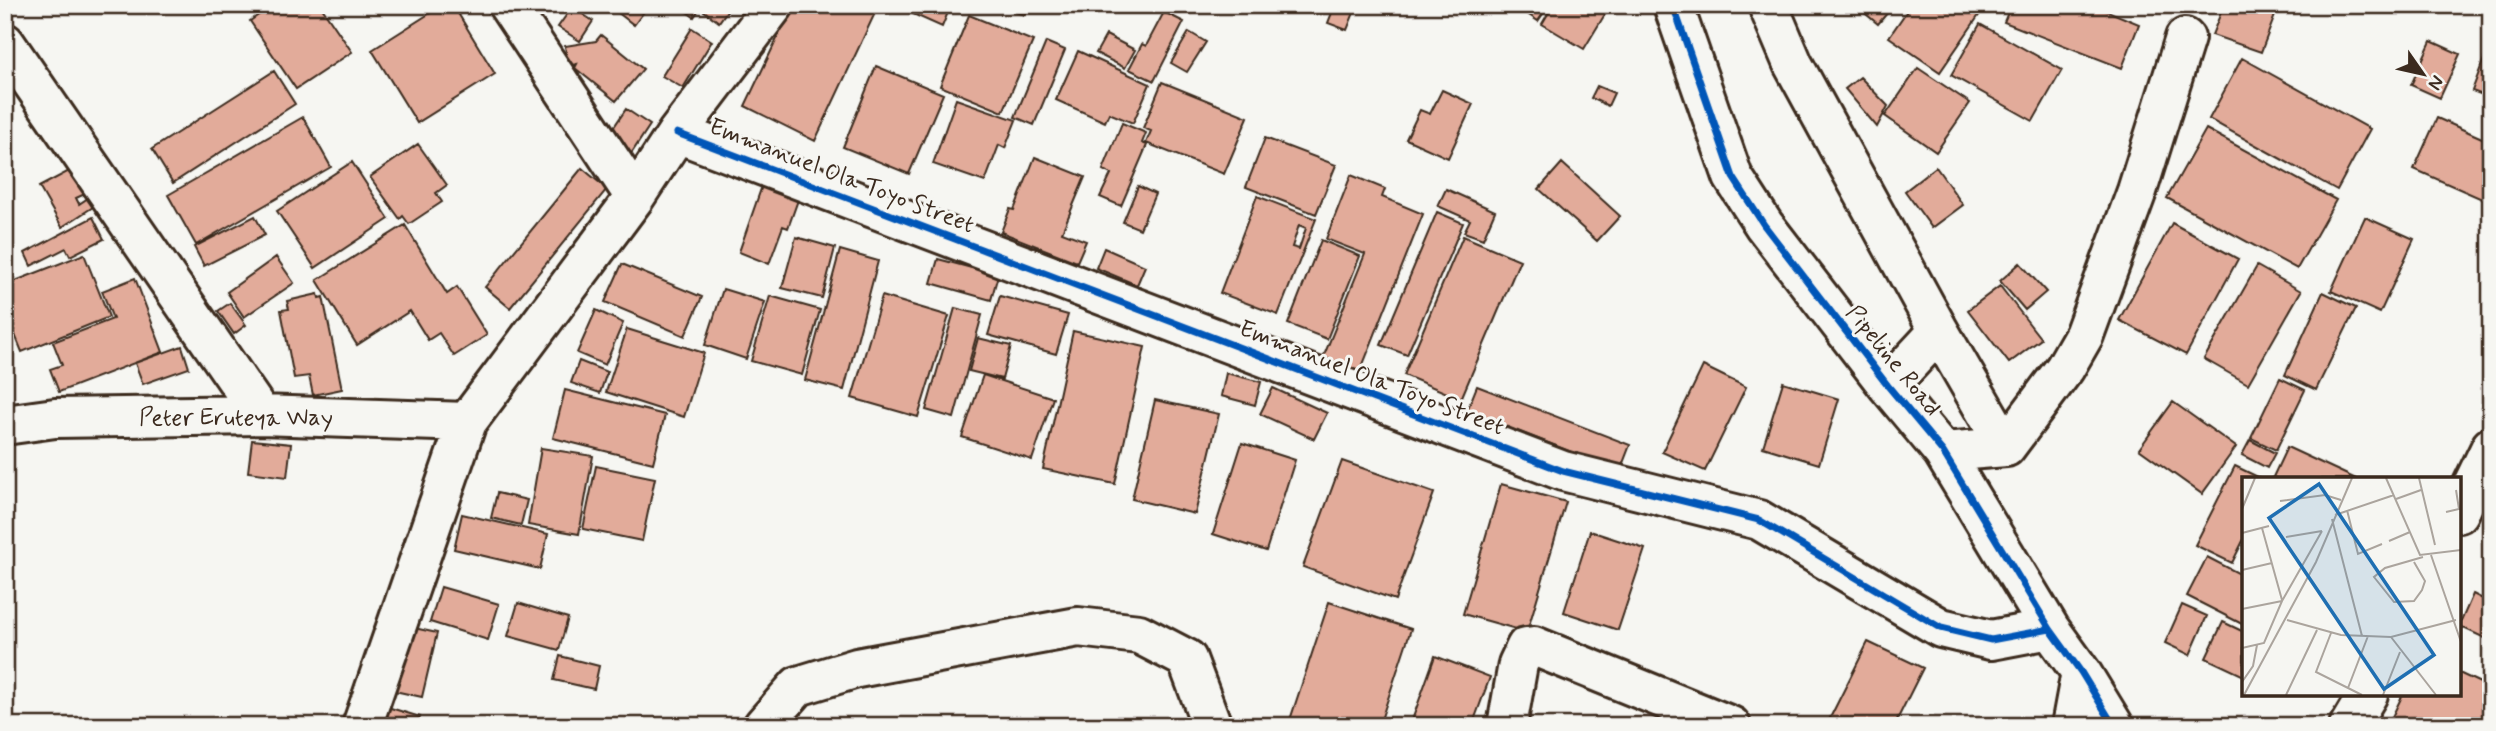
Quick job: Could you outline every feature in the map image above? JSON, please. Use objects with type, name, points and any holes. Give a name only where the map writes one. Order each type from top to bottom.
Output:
[{"type":"street","points":[[508,5],[635,197]]},
{"type":"street","points":[[362,726],[467,422],[635,197],[677,133],[774,5]]},
{"type":"street","name":"Pipeline Road","points":[[1673,5],[1733,177],[1764,225],[1888,386],[1943,452],[2050,629],[2081,672],[2114,726]]},
{"type":"street","points":[[1768,5],[1793,64],[1938,331],[2006,447]]},
{"type":"street","points":[[1943,452],[2006,447],[2066,368],[2084,335],[2137,191],[2185,38]]},
{"type":"street","points":[[5,43],[261,415]]},
{"type":"street","name":"Emmanuel Ola Toyo Street","points":[[677,133],[1563,471],[1759,520],[1941,628],[1991,640],[2050,629]]},
{"type":"street","points":[[1888,386],[1938,331]]},
{"type":"street","name":"Peter Eruteya Way","points":[[5,425],[55,418],[261,415],[467,422]]},
{"type":"street","points":[[2461,509],[2491,447]]},
{"type":"street","points":[[762,726],[797,686],[857,668],[1078,627],[1139,634],[1187,659],[1212,726]]},
{"type":"street","points":[[1507,726],[1518,664],[1526,647],[1534,646],[1731,726]]},
{"type":"street","points":[[2071,726],[2081,672]]},
{"type":"street","points":[[2349,726],[2367,696]]},
{"type":"building","points":[[273,5],[320,5],[352,52],[296,89],[250,21]]},
{"type":"building","points":[[443,5],[453,5],[495,74],[417,123],[372,50]]},
{"type":"building","points":[[608,5],[649,5],[634,25]]},
{"type":"building","points":[[677,5],[731,5],[719,22],[700,8],[694,17]]},
{"type":"building","points":[[793,5],[808,5],[814,8],[816,5],[860,5],[875,13],[815,141],[745,106]]},
{"type":"building","points":[[893,5],[951,5],[942,27]]},
{"type":"building","points":[[992,5],[1028,5],[1025,15]]},
{"type":"building","points":[[1335,5],[1357,5],[1347,30],[1328,23]]},
{"type":"building","points":[[1523,5],[1549,5],[1538,21],[1520,9]]},
{"type":"building","points":[[1553,5],[1610,6],[1584,49],[1542,24]]},
{"type":"building","points":[[1855,5],[1894,5],[1878,24]]},
{"type":"building","points":[[1911,5],[1986,5],[1940,72],[1889,37]]},
{"type":"building","points":[[2011,5],[2093,5],[2139,24],[2122,68],[2004,22]]},
{"type":"building","points":[[2224,5],[2279,5],[2261,52],[2212,35]]},
{"type":"building","points":[[572,7],[593,21],[580,41],[558,27]]},
{"type":"building","points":[[1164,12],[1184,22],[1154,81],[1129,69],[1142,44],[1146,46]]},
{"type":"building","points":[[969,15],[1033,41],[1003,112],[940,86]]},
{"type":"building","points":[[1980,24],[2062,70],[2033,121],[1951,75]]},
{"type":"building","points":[[692,28],[712,41],[683,88],[662,76]]},
{"type":"building","points":[[1189,32],[1206,42],[1187,72],[1171,63]]},
{"type":"building","points":[[601,35],[643,69],[616,101],[575,68],[577,64],[568,66],[565,46],[596,41]]},
{"type":"building","points":[[1106,35],[1135,50],[1125,68],[1096,53]]},
{"type":"building","points":[[2491,40],[2491,98],[2472,91]]},
{"type":"building","points":[[2431,41],[2460,54],[2440,98],[2411,85]]},
{"type":"building","points":[[1046,42],[1065,50],[1034,125],[1015,117]]},
{"type":"building","points":[[1078,51],[1150,84],[1133,123],[1109,113],[1105,122],[1056,100]]},
{"type":"building","points":[[2242,58],[2370,129],[2337,190],[2209,119]]},
{"type":"building","points":[[876,66],[943,94],[909,174],[843,147]]},
{"type":"building","points":[[1918,68],[1970,103],[1936,152],[1885,116]]},
{"type":"building","points":[[274,71],[295,104],[173,183],[152,149]]},
{"type":"building","points":[[1860,77],[1888,106],[1877,127],[1845,89]]},
{"type":"building","points":[[1162,82],[1248,117],[1224,174],[1146,143],[1151,131],[1143,128]]},
{"type":"building","points":[[1597,86],[1614,93],[1608,106],[1591,98]]},
{"type":"building","points":[[1442,90],[1473,104],[1448,158],[1406,139],[1420,110],[1430,114]]},
{"type":"building","points":[[956,99],[1016,120],[1005,148],[999,145],[985,182],[933,164]]},
{"type":"building","points":[[626,109],[650,125],[627,160],[603,143]]},
{"type":"building","points":[[303,117],[331,167],[196,245],[168,195]]},
{"type":"building","points":[[2437,118],[2491,142],[2491,203],[2414,169]]},
{"type":"building","points":[[1122,123],[1146,133],[1142,143],[1147,145],[1121,206],[1100,197],[1111,174],[1103,170]]},
{"type":"building","points":[[2206,129],[2336,200],[2297,269],[2167,198]]},
{"type":"building","points":[[1265,138],[1336,165],[1316,214],[1246,187]]},
{"type":"building","points":[[418,144],[447,185],[436,193],[442,202],[409,224],[403,216],[400,219],[370,177]]},
{"type":"building","points":[[1035,157],[1085,177],[1062,232],[1086,241],[1077,262],[1001,232],[1010,209],[1014,210]]},
{"type":"building","points":[[352,162],[389,219],[315,268],[277,211]]},
{"type":"building","points":[[1562,163],[1620,216],[1597,241],[1539,189]]},
{"type":"building","points":[[1936,167],[1963,205],[1932,228],[1905,191]]},
{"type":"building","points":[[582,168],[607,189],[510,308],[485,287]]},
{"type":"building","points":[[71,170],[85,194],[76,198],[79,204],[88,198],[93,207],[62,227],[39,187]]},
{"type":"building","points":[[1351,175],[1385,189],[1382,197],[1423,214],[1358,377],[1321,363],[1365,254],[1326,239]]},
{"type":"building","points":[[763,183],[799,197],[788,228],[783,226],[769,264],[739,252]]},
{"type":"building","points":[[1138,186],[1155,194],[1140,229],[1123,222]]},
{"type":"building","points":[[1446,189],[1495,211],[1483,239],[1464,232],[1470,220],[1438,206]]},
{"type":"building","points":[[1257,196],[1316,219],[1278,315],[1220,293]],"holes":[[[1299,225],[1306,228],[1299,249],[1292,247]]]},
{"type":"building","points":[[1437,212],[1463,223],[1407,355],[1381,345]]},
{"type":"building","points":[[255,216],[265,235],[204,266],[194,247]]},
{"type":"building","points":[[93,217],[104,239],[70,256],[66,248],[31,266],[25,253]]},
{"type":"building","points":[[2365,217],[2414,239],[2380,313],[2331,291]]},
{"type":"building","points":[[2172,223],[2238,259],[2186,355],[2119,320]]},
{"type":"building","points":[[405,225],[447,294],[457,287],[487,335],[454,356],[439,333],[428,340],[410,311],[357,345],[317,280]]},
{"type":"building","points":[[1463,236],[1520,260],[1461,399],[1404,375]]},
{"type":"building","points":[[796,237],[835,248],[822,298],[782,288]]},
{"type":"building","points":[[1321,240],[1360,256],[1327,339],[1288,324]]},
{"type":"building","points":[[1104,248],[1145,266],[1137,285],[1096,268]]},
{"type":"building","points":[[840,250],[878,261],[844,390],[805,380]]},
{"type":"building","points":[[84,254],[109,317],[22,352],[5,310],[5,285]]},
{"type":"building","points":[[276,257],[294,283],[244,317],[227,292]]},
{"type":"building","points":[[938,259],[998,275],[991,300],[931,283]]},
{"type":"building","points":[[2020,263],[2046,292],[2025,310],[2000,281]]},
{"type":"building","points":[[622,264],[702,297],[685,336],[605,302]]},
{"type":"building","points":[[2257,266],[2301,291],[2248,384],[2204,359]]},
{"type":"building","points":[[135,278],[163,352],[59,392],[50,369],[62,365],[53,342],[113,319],[102,291]]},
{"type":"building","points":[[2000,286],[2041,339],[2009,363],[1968,310]]},
{"type":"building","points":[[723,289],[765,302],[746,359],[705,345]]},
{"type":"building","points":[[2323,292],[2356,308],[2316,390],[2285,375]]},
{"type":"building","points":[[318,294],[319,298],[323,297],[342,389],[313,395],[309,376],[294,378],[281,310],[289,309],[287,301]]},
{"type":"building","points":[[770,296],[820,310],[802,375],[751,361]]},
{"type":"building","points":[[882,296],[949,316],[918,417],[852,398]]},
{"type":"building","points":[[1000,296],[1068,315],[1056,354],[988,335]]},
{"type":"building","points":[[230,303],[246,325],[234,334],[218,311]]},
{"type":"building","points":[[955,308],[982,315],[954,418],[926,410]]},
{"type":"building","points":[[596,310],[623,323],[605,365],[577,353]]},
{"type":"building","points":[[627,329],[704,353],[684,417],[606,392]]},
{"type":"building","points":[[1073,331],[1145,347],[1115,484],[1043,469]]},
{"type":"building","points":[[978,338],[1011,346],[1002,379],[969,371]]},
{"type":"building","points":[[182,346],[189,368],[143,384],[135,363]]},
{"type":"building","points":[[579,361],[607,372],[600,393],[571,383]]},
{"type":"building","points":[[1703,366],[1746,387],[1705,471],[1662,452]]},
{"type":"building","points":[[1226,373],[1261,382],[1255,405],[1221,396]]},
{"type":"building","points":[[983,375],[1053,398],[1032,460],[962,437]]},
{"type":"building","points":[[2280,378],[2305,390],[2276,450],[2251,438]]},
{"type":"building","points":[[1783,382],[1839,399],[1819,464],[1763,447]]},
{"type":"building","points":[[1477,386],[1630,445],[1620,471],[1467,411]]},
{"type":"building","points":[[1273,388],[1327,413],[1314,439],[1260,414]]},
{"type":"building","points":[[565,390],[665,415],[653,463],[553,438]]},
{"type":"building","points":[[1155,400],[1219,414],[1195,514],[1132,499]]},
{"type":"building","points":[[2173,402],[2236,447],[2202,494],[2139,449]]},
{"type":"building","points":[[252,440],[291,444],[287,477],[248,472]]},
{"type":"building","points":[[2250,440],[2275,453],[2267,468],[2242,455]]},
{"type":"building","points":[[1242,443],[1295,460],[1266,551],[1213,534]]},
{"type":"building","points":[[2287,447],[2352,477],[2273,477]]},
{"type":"building","points":[[541,448],[593,456],[579,534],[528,525]]},
{"type":"building","points":[[1342,461],[1434,493],[1395,600],[1303,567]]},
{"type":"building","points":[[596,466],[655,478],[642,541],[583,529]]},
{"type":"building","points":[[2235,466],[2258,477],[2242,477],[2242,543],[2232,563],[2195,545]]},
{"type":"building","points":[[1501,484],[1566,502],[1527,632],[1463,614]]},
{"type":"building","points":[[497,493],[527,500],[521,525],[491,518]]},
{"type":"building","points":[[462,514],[548,534],[540,569],[454,549]]},
{"type":"building","points":[[1590,531],[1645,549],[1618,630],[1564,612]]},
{"type":"building","points":[[2207,557],[2242,575],[2242,624],[2187,596]]},
{"type":"building","points":[[441,587],[499,604],[488,640],[430,622]]},
{"type":"building","points":[[2473,594],[2491,603],[2491,641],[2461,627]]},
{"type":"building","points":[[1329,602],[1411,629],[1379,726],[1288,726]]},
{"type":"building","points":[[518,603],[568,618],[559,650],[508,636]]},
{"type":"building","points":[[2182,605],[2207,616],[2190,655],[2165,643]]},
{"type":"building","points":[[2223,622],[2242,631],[2242,675],[2206,658]]},
{"type":"building","points":[[405,626],[437,633],[422,697],[390,690]]},
{"type":"building","points":[[1868,642],[1923,668],[1894,726],[1830,726],[1827,724]]},
{"type":"building","points":[[560,656],[599,666],[594,689],[554,680]]},
{"type":"building","points":[[1435,656],[1490,677],[1472,726],[1410,726]]},
{"type":"building","points":[[2461,674],[2491,688],[2491,726],[2400,726],[2390,721],[2402,696],[2461,696]]},
{"type":"building","points":[[384,706],[420,717],[417,726],[378,726]]},
{"type":"cycle path","points":[[1673,5],[1733,177],[1764,225],[1888,386],[1943,452],[2050,629],[2081,672],[2114,726]]},
{"type":"cycle path","points":[[677,133],[1563,471],[1759,520],[1941,628],[1991,640],[2050,629]]}]
